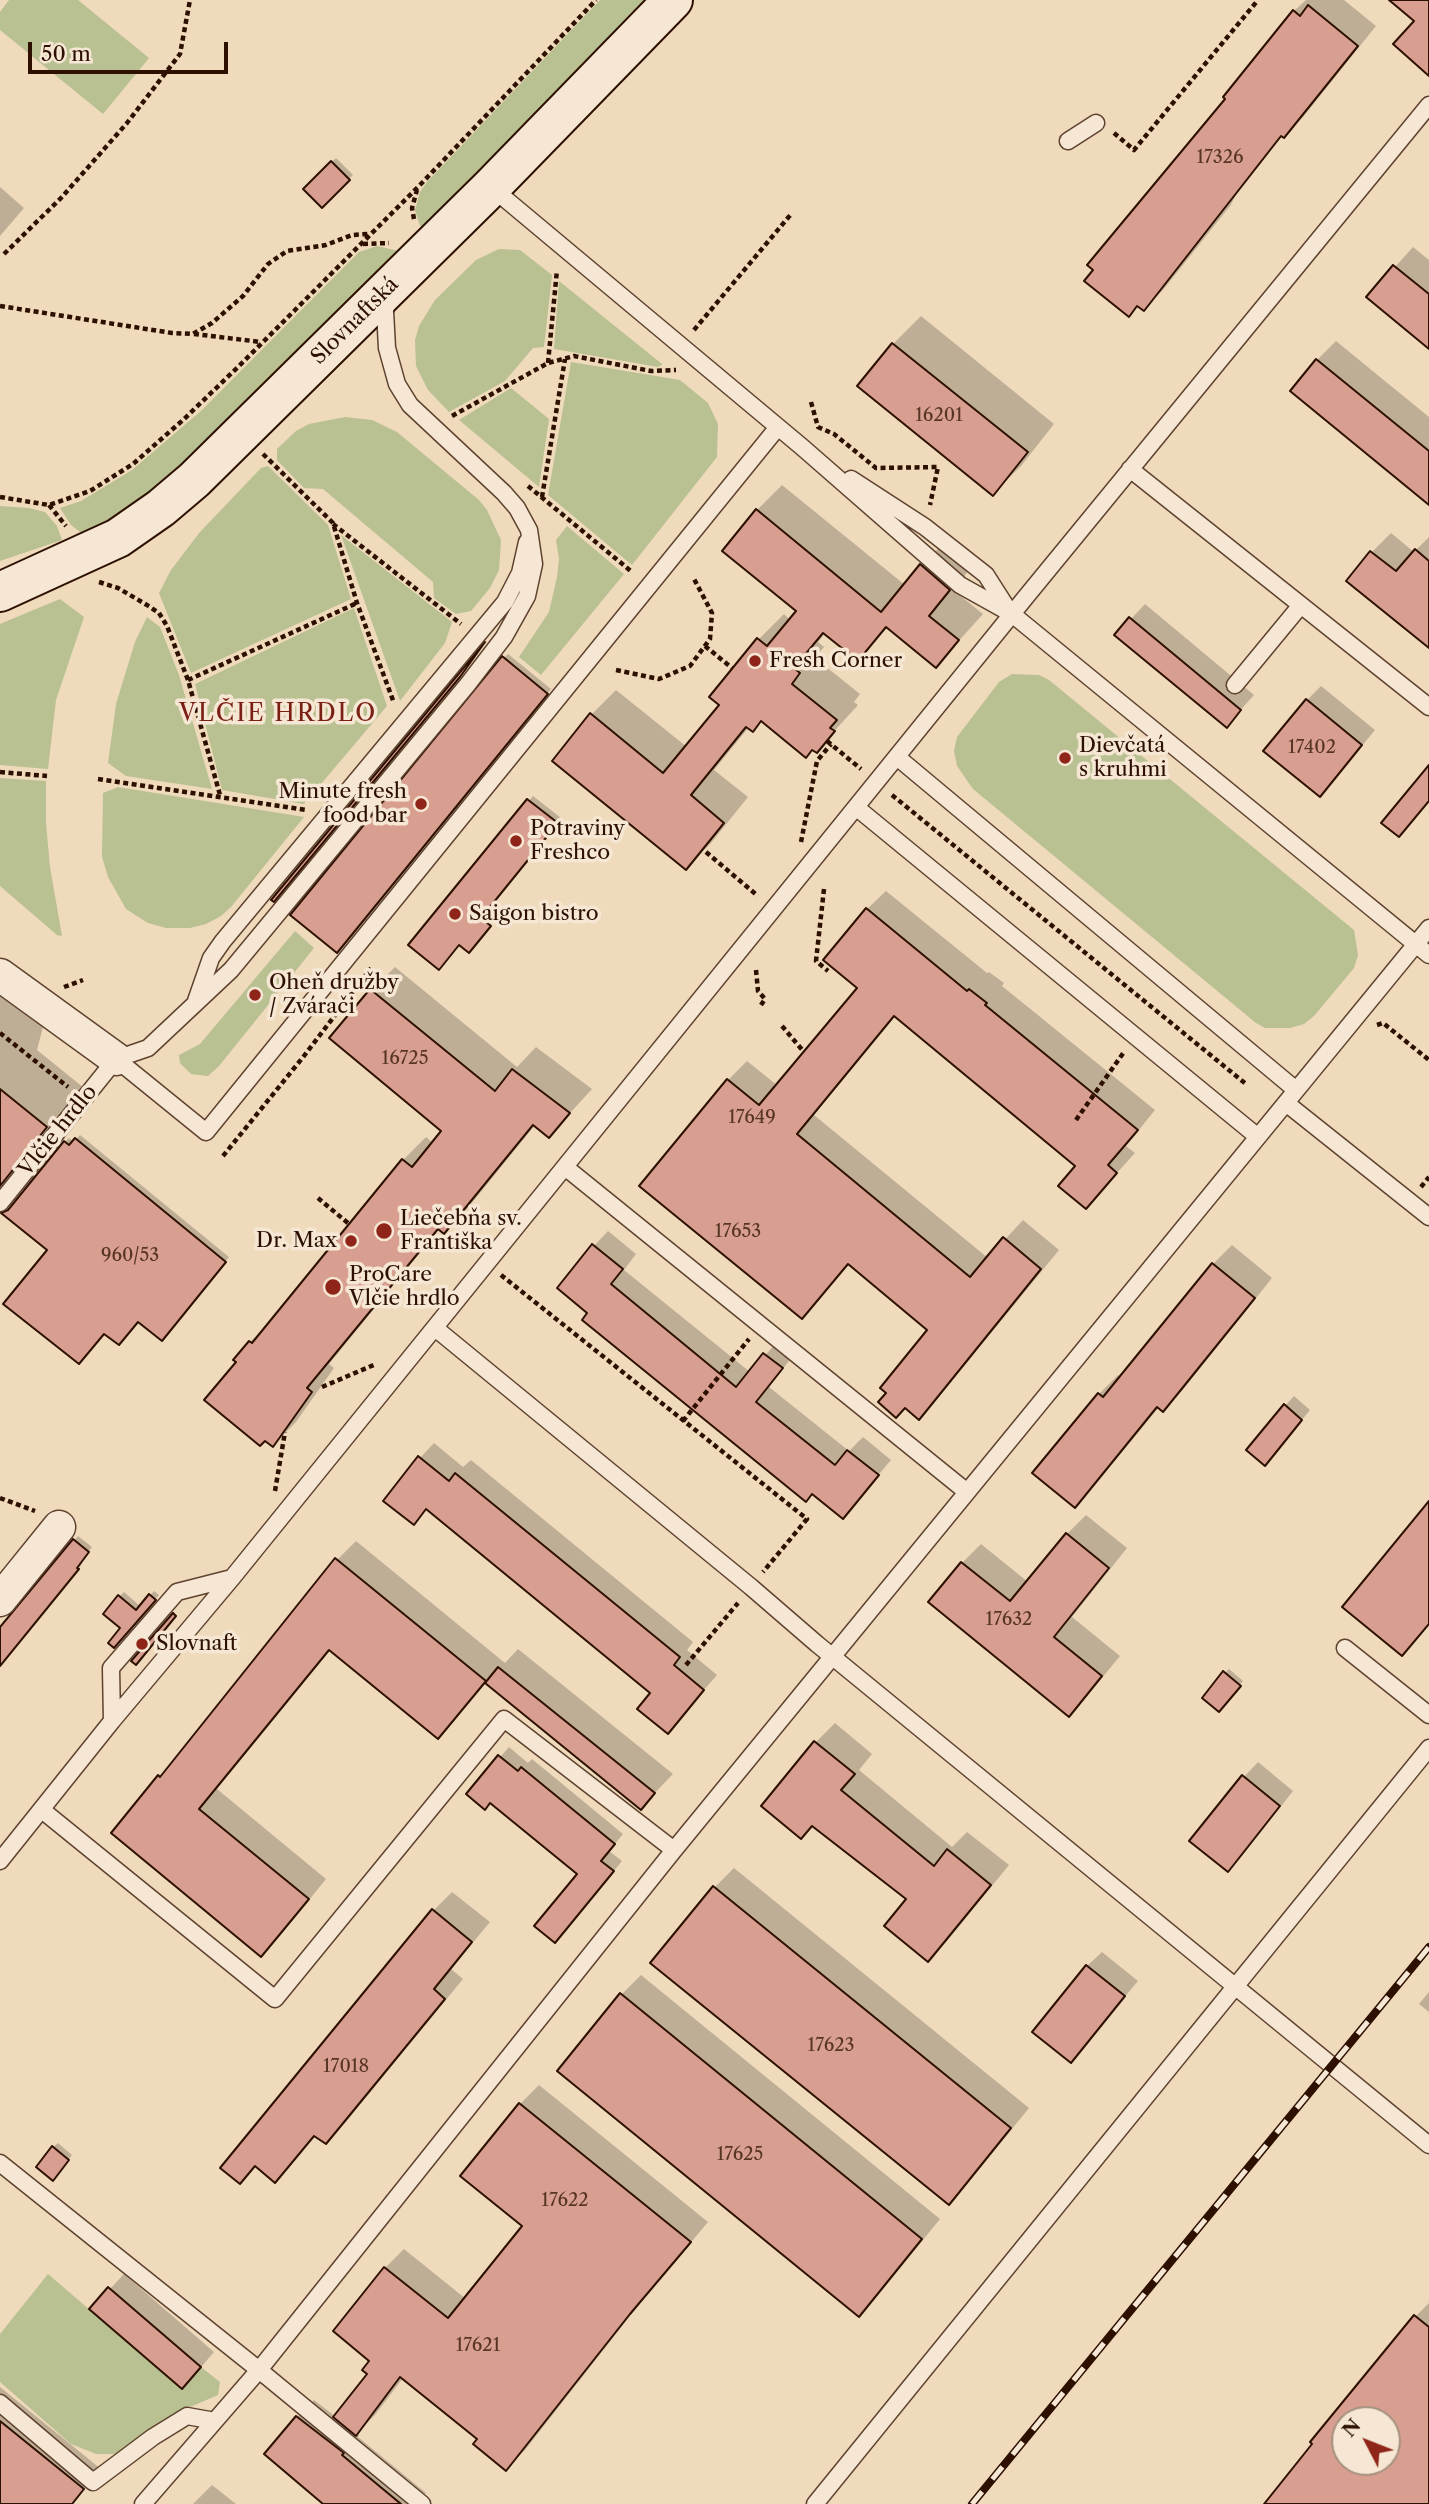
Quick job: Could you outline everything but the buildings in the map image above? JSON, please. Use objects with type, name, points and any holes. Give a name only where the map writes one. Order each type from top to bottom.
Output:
[{"type":"main road","name":"Slovnaftská","points":[[0,592],[118,538],[161,508],[194,480],[491,187],[673,0]]},
{"type":"street","points":[[0,975],[116,1059]]},
{"type":"street","points":[[0,1600],[60,1527]]},
{"type":"lane","points":[[0,1861],[1012,614],[1429,105]]},
{"type":"lane","points":[[1068,141],[1102,126]]},
{"type":"lane","points":[[491,187],[802,447],[960,585],[1012,614],[1429,955]]},
{"type":"lane","points":[[116,1059],[148,1048],[194,1007],[256,940],[468,684],[503,637],[532,582],[534,564],[529,530],[517,508],[410,405],[397,384],[385,331],[389,287]]},
{"type":"lane","points":[[116,1059],[206,1132],[778,427]]},
{"type":"lane","points":[[802,447],[925,527],[986,575],[1012,614]]},
{"type":"lane","points":[[1130,469],[1429,707]]},
{"type":"lane","points":[[194,1007],[211,958],[223,941],[505,602],[520,573],[529,530]]},
{"type":"lane","points":[[1236,685],[1301,605]]},
{"type":"lane","points":[[897,757],[1429,1217]]},
{"type":"lane","points":[[857,808],[1258,1137]]},
{"type":"lane","points":[[144,2504],[259,2370],[674,1850],[1429,928]]},
{"type":"lane","name":"Vlčie hrdlo","points":[[0,1203],[116,1059]]},
{"type":"lane","points":[[565,1167],[967,1492]]},
{"type":"lane","points":[[435,1328],[1429,2145]]},
{"type":"lane","points":[[112,1721],[111,1668],[177,1592],[232,1578]]},
{"type":"lane","points":[[1345,1648],[1429,1715]]},
{"type":"lane","points":[[42,1810],[275,1999],[504,1719],[674,1850]]},
{"type":"lane","points":[[816,2504],[1429,1748]]},
{"type":"lane","points":[[0,2162],[422,2504]]},
{"type":"lane","points":[[0,2403],[93,2482],[153,2437],[187,2416],[215,2421]]},
{"type":"path","points":[[4,254],[69,189],[128,122],[180,54],[190,0]]},
{"type":"path","points":[[0,497],[49,505],[90,491],[133,464],[183,420],[419,186],[596,0]]},
{"type":"path","points":[[1102,126],[1134,149],[1258,0]]},
{"type":"path","points":[[412,208],[419,186]]},
{"type":"path","points":[[693,331],[792,213]]},
{"type":"path","points":[[193,334],[212,323],[243,296],[268,264],[287,251],[326,245],[352,235],[370,234]]},
{"type":"path","points":[[548,363],[556,270]]},
{"type":"path","points":[[0,306],[172,333],[262,342]]},
{"type":"path","points":[[447,419],[548,363],[574,356],[651,370],[676,370]]},
{"type":"path","points":[[542,497],[565,359]]},
{"type":"path","points":[[811,402],[818,427],[834,435],[876,468],[938,467],[925,527]]},
{"type":"path","points":[[263,454],[333,523],[466,628]]},
{"type":"path","points":[[525,483],[632,572]]},
{"type":"path","points":[[333,523],[357,603],[397,710]]},
{"type":"path","points":[[81,556],[88,579],[118,588],[159,613],[167,626],[188,680],[219,795]]},
{"type":"path","points":[[616,670],[659,679],[690,666],[710,639],[712,613],[693,577]]},
{"type":"path","points":[[188,680],[357,603]]},
{"type":"path","points":[[705,646],[732,668]]},
{"type":"path","points":[[800,847],[817,761],[829,743],[1247,1084]]},
{"type":"path","points":[[0,772],[47,775]]},
{"type":"path","points":[[98,779],[314,811]]},
{"type":"path","points":[[706,852],[759,896]]},
{"type":"path","points":[[750,907],[767,886]]},
{"type":"path","points":[[824,889],[816,961],[828,971]]},
{"type":"path","points":[[223,1156],[372,968]]},
{"type":"path","points":[[757,970],[758,991],[765,999],[759,1008]]},
{"type":"path","points":[[1076,1120],[1156,1010]]},
{"type":"path","points":[[1370,1027],[1383,1023],[1429,1060]]},
{"type":"path","points":[[782,1026],[804,1052]]},
{"type":"path","points":[[0,1033],[72,1090]]},
{"type":"path","points":[[318,1198],[349,1224]]},
{"type":"path","points":[[487,1263],[807,1519],[686,1665]]},
{"type":"path","points":[[683,1420],[760,1325]]},
{"type":"path","points":[[322,1387],[419,1346]]},
{"type":"path","points":[[268,1533],[285,1432]]},
{"type":"path","points":[[0,1499],[34,1510],[60,1527]]},
{"type":"green space","points":[[9,0],[78,0],[149,58],[103,114],[0,30],[0,12]]},
{"type":"green space","points":[[600,0],[645,0],[429,223],[424,227],[420,226],[415,210],[420,192],[427,182]]},
{"type":"green space","points":[[377,246],[403,252],[180,467],[136,502],[84,535],[71,525],[60,508],[81,501],[132,470],[202,410],[359,252]]},
{"type":"green space","points":[[499,249],[520,250],[552,275],[544,347],[533,348],[505,381],[449,412],[428,390],[416,366],[415,340],[419,326],[435,300],[476,260]]},
{"type":"green space","points":[[559,281],[663,364],[658,367],[554,349]]},
{"type":"green space","points":[[571,362],[680,380],[708,403],[718,424],[717,457],[632,565],[548,495]]},
{"type":"green space","points":[[511,388],[549,419],[539,487],[459,420]]},
{"type":"green space","points":[[345,417],[372,420],[397,432],[479,500],[487,510],[501,540],[499,570],[490,588],[471,611],[456,614],[434,598],[433,582],[323,489],[304,488],[277,460],[277,449],[296,431],[309,424]]},
{"type":"green space","points":[[268,466],[328,525],[351,599],[191,673],[159,593],[171,570],[200,532],[261,468]]},
{"type":"green space","points":[[0,506],[45,512],[57,526],[62,540],[0,561]]},
{"type":"green space","points":[[567,526],[624,574],[541,675],[519,657],[549,612],[559,559],[556,540]]},
{"type":"green space","points":[[341,535],[452,622],[445,643],[400,701]]},
{"type":"green space","points":[[60,599],[84,617],[56,700],[48,769],[0,765],[0,624]]},
{"type":"green space","points":[[354,608],[387,706],[304,804],[222,790],[195,684]]},
{"type":"green space","points":[[147,617],[160,627],[179,675],[212,789],[126,776],[108,763],[116,704],[135,642]]},
{"type":"green space","points":[[1012,674],[1039,675],[1049,680],[1354,930],[1358,955],[1354,968],[1314,1016],[1304,1024],[1290,1028],[1265,1028],[1256,1023],[973,789],[957,766],[954,751],[957,737],[999,682]]},
{"type":"green space","points":[[0,778],[46,781],[50,867],[62,936],[57,935],[0,886]]},
{"type":"green space","points":[[118,787],[304,817],[221,916],[190,928],[166,928],[148,923],[126,909],[108,877],[102,857],[103,793]]},
{"type":"green space","points":[[295,931],[314,948],[219,1066],[208,1076],[191,1074],[180,1063],[179,1055],[200,1044]]},
{"type":"green space","points":[[48,2274],[182,2389],[201,2367],[220,2382],[218,2395],[188,2408],[150,2430],[130,2447],[114,2454],[96,2454],[71,2444],[0,2382],[0,2334]]},
{"type":"railway","points":[[972,2504],[1429,1947]]},
{"type":"place","name":"Fresh Corner","points":[[755,661]]},
{"type":"place","name":"Dievčatá s kruhmi","points":[[1065,758]]},
{"type":"place","name":"Minute fresh food bar","points":[[421,804]]},
{"type":"place","name":"Potraviny Freshco","points":[[516,841]]},
{"type":"place","name":"Saigon bistro","points":[[455,914]]},
{"type":"place","name":"Oheň družby / Zvárači","points":[[255,995]]},
{"type":"place","name":"Liečebňa sv. Františka","points":[[384,1231]]},
{"type":"place","name":"Dr. Max","points":[[351,1241]]},
{"type":"place","name":"ProCare Vlčie hrdlo","points":[[333,1287]]},
{"type":"place","name":"Slovnaft","points":[[142,1644]]},
{"type":"district","name":"VLČIE HRDLO","points":[[278,714]]}]
